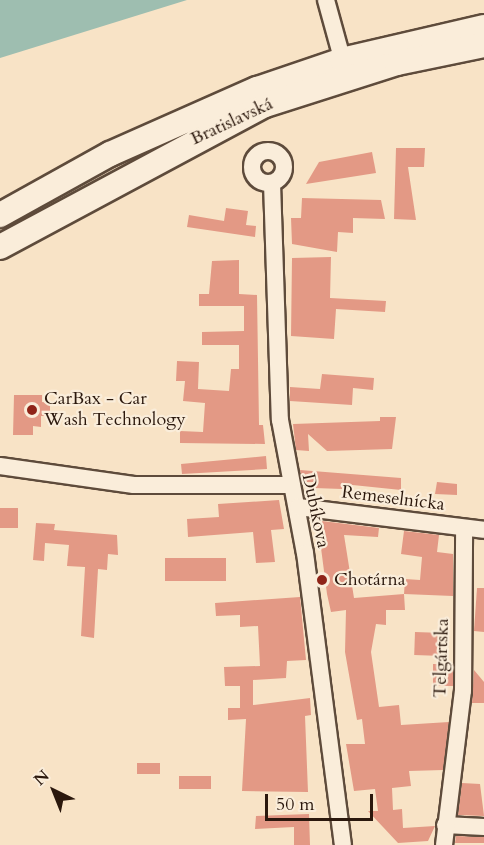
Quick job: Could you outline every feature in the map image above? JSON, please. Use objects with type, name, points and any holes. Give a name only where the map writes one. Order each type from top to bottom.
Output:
[{"type":"main road","name":"Bratislavská","points":[[0,215],[161,131],[345,68],[484,27]]},
{"type":"main road","name":"Bratislavská","points":[[0,247],[215,128],[345,68],[484,45]]},
{"type":"street","points":[[326,0],[345,68]]},
{"type":"street","name":"Dubíkova","points":[[272,183],[272,292],[288,485],[298,507],[343,845]]},
{"type":"street","points":[[0,466],[134,485],[288,485]]},
{"type":"street","name":"Remeselnícka","points":[[298,507],[484,530]]},
{"type":"street","name":"Telgártska","points":[[444,845],[463,691],[464,528]]},
{"type":"street","points":[[445,825],[484,827]]},
{"type":"shaded area","points":[[0,0],[187,0],[0,58]]},
{"type":"building","points":[[396,148],[425,148],[424,167],[408,167],[416,220],[394,219]]},
{"type":"building","points":[[372,152],[376,173],[306,184],[319,162]]},
{"type":"building","points":[[302,198],[381,200],[385,219],[353,218],[353,233],[338,232],[337,252],[292,244],[291,218],[301,218]]},
{"type":"building","points":[[226,208],[248,211],[246,225],[256,226],[255,237],[187,227],[189,215],[224,221]]},
{"type":"building","points":[[331,257],[330,298],[386,301],[385,312],[336,309],[334,339],[291,336],[292,258]]},
{"type":"building","points":[[239,260],[239,294],[257,295],[259,425],[263,425],[265,444],[180,443],[180,431],[203,432],[205,403],[183,401],[185,381],[176,381],[177,361],[199,362],[198,389],[229,391],[231,369],[239,369],[239,345],[202,345],[202,332],[244,331],[244,306],[199,306],[199,294],[209,294],[212,261]]},
{"type":"building","points":[[322,374],[374,378],[373,390],[353,388],[352,405],[290,401],[290,387],[320,389]]},
{"type":"building","name":"CarBax - Car Wash Technology","points":[[14,395],[42,395],[42,402],[50,403],[50,416],[41,416],[41,427],[33,426],[33,435],[13,435]]},
{"type":"building","points":[[380,417],[396,417],[392,449],[327,451],[308,434],[309,451],[296,450],[293,424],[380,421]]},
{"type":"building","points":[[266,456],[267,469],[182,474],[181,464]]},
{"type":"building","points":[[300,470],[401,478],[401,490],[343,484],[342,489],[314,488],[315,482],[302,482]]},
{"type":"building","points":[[437,482],[457,484],[457,495],[435,494]]},
{"type":"building","points":[[279,500],[284,529],[271,530],[275,562],[256,563],[253,532],[188,537],[187,519],[219,517],[218,504]]},
{"type":"building","points":[[0,508],[18,508],[18,528],[0,528]]},
{"type":"building","points":[[322,521],[379,528],[378,537],[344,535],[354,598],[404,594],[405,610],[386,610],[386,625],[376,624],[371,652],[379,707],[399,705],[401,725],[449,722],[443,770],[409,771],[411,786],[392,788],[393,810],[402,809],[403,828],[435,826],[428,841],[398,843],[368,811],[378,811],[375,789],[354,791],[346,744],[365,744],[362,719],[357,720],[345,652],[346,610],[331,612],[327,594],[318,525]]},
{"type":"building","points":[[36,523],[55,524],[54,530],[117,535],[118,555],[108,554],[107,570],[98,569],[94,638],[81,636],[85,567],[67,566],[69,545],[45,543],[44,561],[33,560]]},
{"type":"building","points":[[404,531],[439,535],[437,552],[453,554],[453,596],[404,594],[405,579],[420,580],[422,557],[401,554]]},
{"type":"building","points":[[165,558],[226,558],[226,581],[165,581]]},
{"type":"building","points":[[477,588],[484,588],[484,632],[474,631]]},
{"type":"building","points":[[300,597],[306,660],[287,661],[286,678],[253,680],[253,705],[310,698],[311,715],[305,716],[308,792],[242,791],[246,719],[228,720],[228,708],[240,708],[240,686],[225,686],[224,667],[260,666],[258,626],[240,627],[240,615],[216,616],[215,603]]},
{"type":"building","points":[[415,632],[443,633],[442,656],[414,655]]},
{"type":"building","points":[[433,664],[453,664],[453,686],[433,686]]},
{"type":"building","points":[[474,670],[484,682],[484,703],[472,703]]},
{"type":"building","points":[[137,763],[160,763],[160,774],[137,774]]},
{"type":"building","points":[[179,776],[211,776],[211,789],[179,789]]},
{"type":"building","points":[[462,783],[480,784],[484,816],[458,815]]},
{"type":"building","points":[[309,814],[310,845],[294,845],[294,827],[255,829],[256,816]]},
{"type":"building","points":[[456,836],[484,837],[484,843],[455,843]]},
{"type":"place","name":"CarBax - Car Wash Technology","points":[[32,410]]},
{"type":"place","name":"Chotárna","points":[[322,580]]}]
